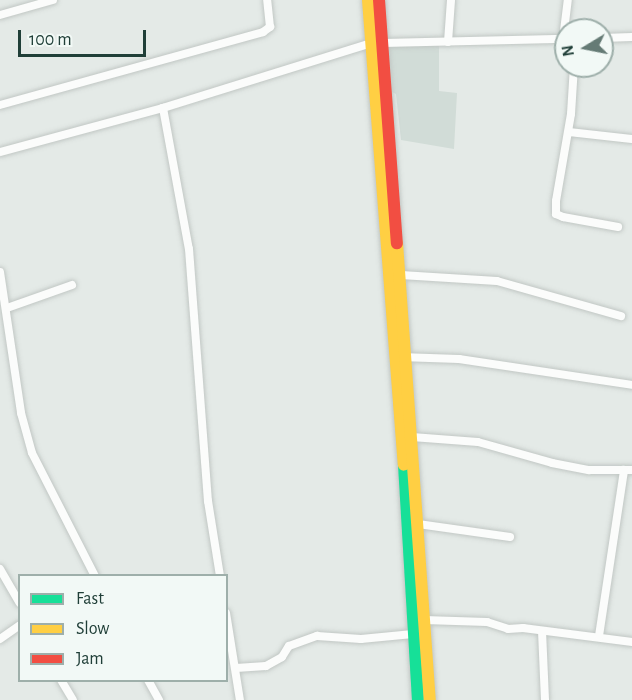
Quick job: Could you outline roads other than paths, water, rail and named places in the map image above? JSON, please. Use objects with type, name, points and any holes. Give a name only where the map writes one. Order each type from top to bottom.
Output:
[{"type":"main road","points":[[368,0],[378,43],[401,275],[402,357],[418,700]]},
{"type":"main road","points":[[379,0],[378,43],[402,357],[412,437],[430,700]]},
{"type":"street","points":[[0,15],[52,0]]},
{"type":"street","points":[[0,105],[263,32],[270,27],[267,0]]},
{"type":"street","points":[[448,42],[451,0]]},
{"type":"street","points":[[567,18],[568,0]]},
{"type":"street","points":[[614,38],[632,37]]},
{"type":"street","points":[[0,152],[163,108],[378,43],[554,39]]},
{"type":"street","points":[[573,78],[569,132],[556,201],[556,214],[563,218],[618,227]]},
{"type":"street","points":[[163,108],[189,249],[207,501],[220,574]]},
{"type":"street","points":[[569,132],[632,139]]},
{"type":"street","points":[[0,272],[21,413],[32,453],[93,574]]},
{"type":"street","points":[[401,275],[497,281],[621,316]]},
{"type":"street","points":[[7,308],[72,285]]},
{"type":"street","points":[[402,357],[459,359],[632,385]]},
{"type":"street","points":[[412,437],[478,442],[552,463],[589,470],[628,470],[598,636]]},
{"type":"street","points":[[418,524],[510,537]]},
{"type":"street","points":[[0,568],[18,600]]},
{"type":"street","points":[[424,620],[487,622],[502,628],[598,636],[632,642]]},
{"type":"street","points":[[228,624],[240,700]]},
{"type":"street","points":[[0,639],[18,626]]},
{"type":"street","points":[[542,631],[545,700]]},
{"type":"street","points":[[236,668],[266,666],[274,663],[290,646],[309,638],[361,639],[414,634]]},
{"type":"street","points":[[63,682],[73,700]]},
{"type":"street","points":[[149,682],[159,700]]}]
